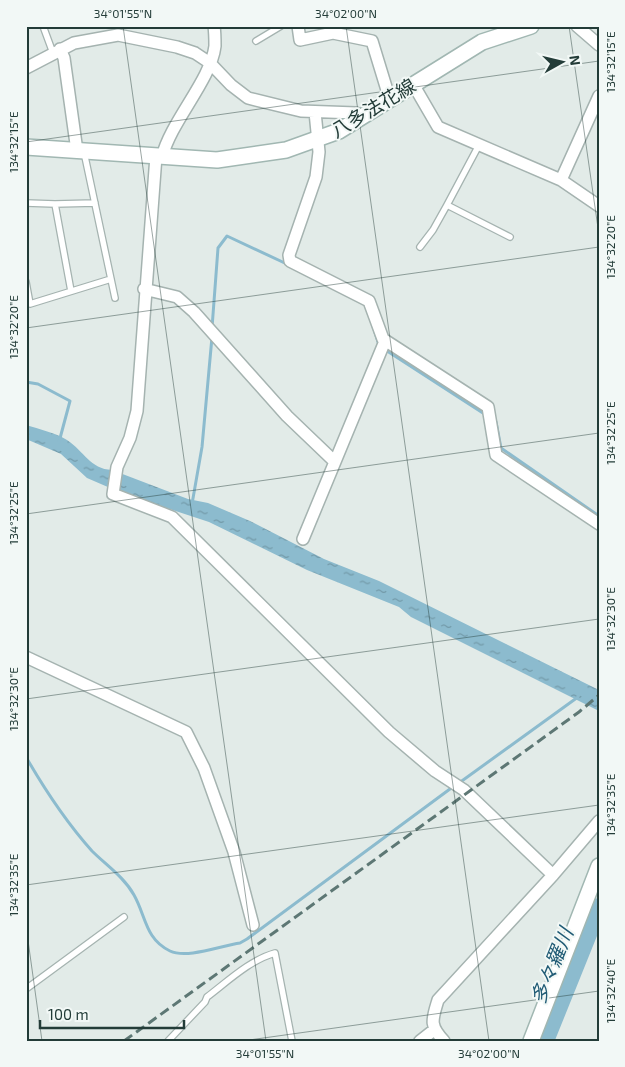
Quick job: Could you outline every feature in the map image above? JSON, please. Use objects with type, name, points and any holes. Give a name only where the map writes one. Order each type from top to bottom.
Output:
[{"type":"main road","name":"八多法花線","points":[[26,148],[217,160],[286,150],[317,140],[364,118],[413,84],[482,42],[531,26]]},
{"type":"main road","points":[[531,1041],[599,866]]},
{"type":"street","points":[[214,26],[215,46],[210,63],[159,156],[144,289],[137,411],[130,438],[116,471],[113,494],[172,517],[389,732],[434,771],[457,785],[553,875]]},
{"type":"street","points":[[298,26],[300,40],[349,30],[372,41],[390,100]]},
{"type":"street","points":[[577,26],[599,45]]},
{"type":"street","points":[[26,68],[74,43],[118,30],[195,53],[210,63],[231,85],[248,98],[282,108],[316,112],[356,113],[364,118]]},
{"type":"street","points":[[57,51],[64,58],[80,151]]},
{"type":"street","points":[[413,84],[438,127],[561,180],[599,206]]},
{"type":"street","points":[[561,180],[599,96]]},
{"type":"street","points":[[316,112],[319,152],[316,177],[289,255],[290,261],[369,301],[374,308],[383,345],[488,408],[496,455],[599,524]]},
{"type":"street","points":[[144,289],[177,297],[194,312],[221,340],[276,404],[334,461]]},
{"type":"street","points":[[303,538],[383,345]]},
{"type":"street","points":[[26,657],[35,663],[186,732],[204,768],[234,852],[253,925]]},
{"type":"street","points":[[444,1041],[434,1030],[432,1019],[438,1000],[553,875],[599,821]]},
{"type":"street","points":[[420,1041],[434,1030]]},
{"type":"lane","points":[[43,26],[57,51]]},
{"type":"lane","points":[[256,41],[280,26]]},
{"type":"lane","points":[[420,247],[433,230],[479,145]]},
{"type":"lane","points":[[80,151],[95,203],[115,298]]},
{"type":"lane","points":[[26,203],[95,203]]},
{"type":"lane","points":[[55,204],[71,291]]},
{"type":"lane","points":[[447,205],[510,237]]},
{"type":"lane","points":[[26,282],[30,304],[111,279]]},
{"type":"lane","points":[[26,989],[124,917]]},
{"type":"lane","points":[[168,1041],[207,997],[239,973],[266,956],[275,953],[292,1041]]},
{"type":"water","points":[[26,425],[53,433],[67,440],[93,463],[104,469],[112,470],[188,499],[208,503],[250,521],[324,559],[379,581],[599,690],[599,711],[411,617],[399,607],[307,570],[209,522],[124,494],[87,478],[61,454],[26,439]]},
{"type":"waterway","points":[[212,328],[218,248],[227,236],[289,265]]},
{"type":"waterway","points":[[373,326],[379,345]]},
{"type":"waterway","points":[[192,504],[202,447],[212,337]]},
{"type":"waterway","points":[[384,349],[486,415]]},
{"type":"waterway","points":[[26,382],[38,384],[70,401],[59,442]]},
{"type":"waterway","points":[[493,420],[496,422],[501,448],[599,516]]},
{"type":"waterway","points":[[459,783],[578,697]]},
{"type":"waterway","points":[[26,757],[65,818],[92,851],[130,889],[151,934],[162,946],[170,951],[185,954],[240,943],[247,939],[454,786]]},
{"type":"waterway","name":"多々羅川","points":[[545,1041],[599,907]]},
{"type":"railway","points":[[124,1041],[579,712],[599,695]]}]
